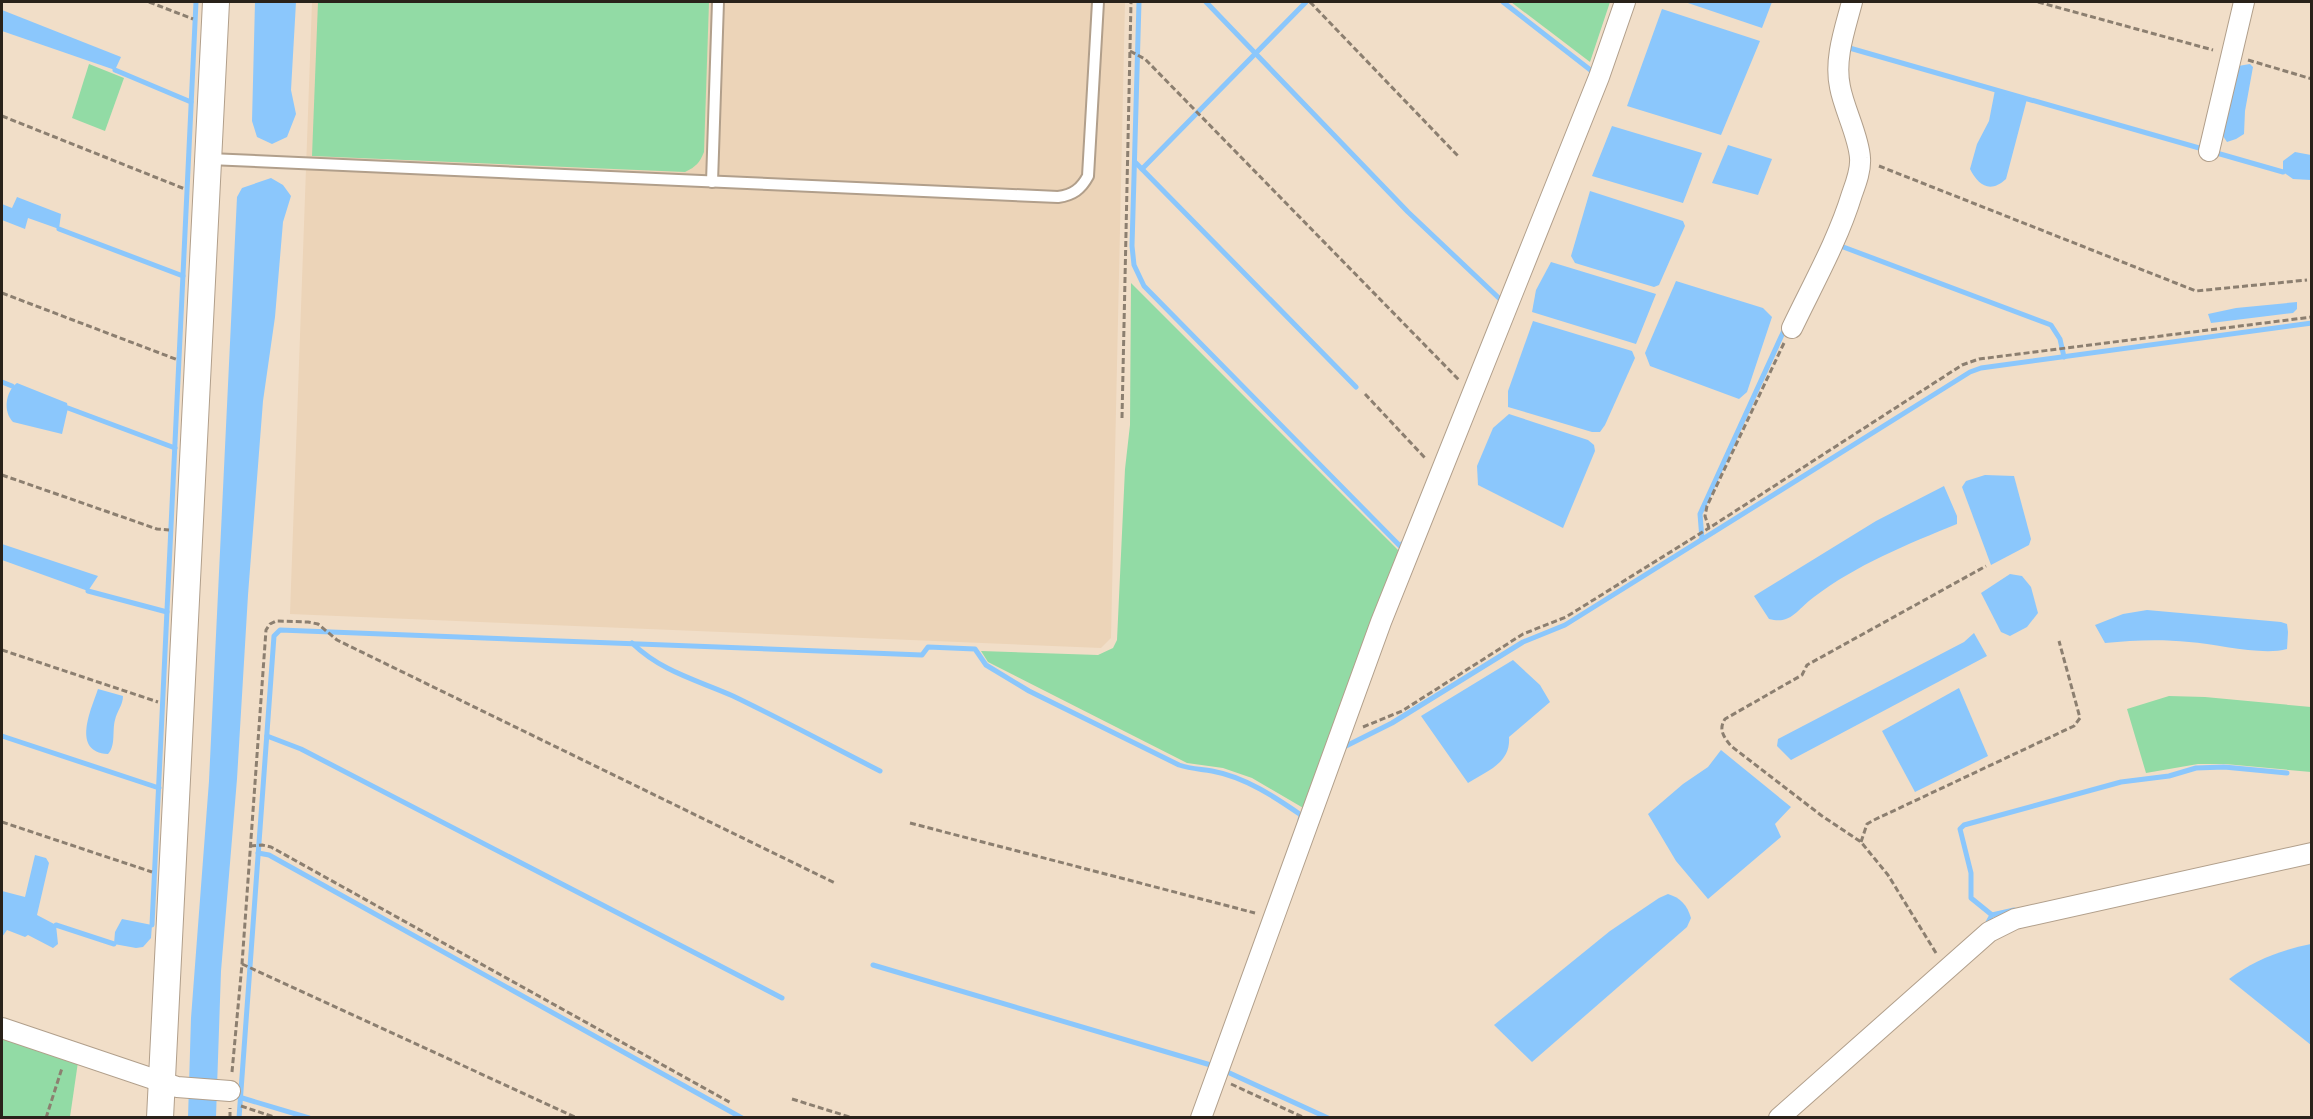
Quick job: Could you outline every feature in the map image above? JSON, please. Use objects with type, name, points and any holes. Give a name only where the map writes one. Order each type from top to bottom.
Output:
[{"type":"street","points":[[160,1118],[169,1084],[171,877],[216,2]]},
{"type":"street","points":[[1201,1118],[1381,622],[1599,77],[1625,2]]},
{"type":"street","points":[[1792,328],[1847,210],[1860,159],[1839,87],[1838,72],[1839,56],[1852,2]]},
{"type":"street","points":[[2209,151],[2244,2]]},
{"type":"street","points":[[1779,1118],[1989,932],[2015,919],[2312,853]]},
{"type":"street","points":[[2,1028],[169,1084],[234,1098]]},
{"type":"lane","points":[[712,182],[718,2]]},
{"type":"lane","points":[[209,159],[1058,197],[1068,195],[1084,183],[1090,168],[1098,2]]},
{"type":"path","points":[[149,2],[214,28]]},
{"type":"path","points":[[1122,418],[1131,2]]},
{"type":"path","points":[[1310,2],[1458,156]]},
{"type":"path","points":[[2038,2],[2312,79]]},
{"type":"path","points":[[1130,51],[1145,59],[1451,372],[1473,390]]},
{"type":"path","points":[[2,116],[206,197]]},
{"type":"path","points":[[1860,159],[2196,291],[2307,280]]},
{"type":"path","points":[[2,293],[196,367]]},
{"type":"path","points":[[1341,735],[1402,711],[1515,639],[1566,616],[1709,528],[1962,365],[1979,359],[2312,317]]},
{"type":"path","points":[[1709,528],[1705,516],[1707,506],[1792,328]]},
{"type":"path","points":[[1365,394],[1440,473]]},
{"type":"path","points":[[2,475],[158,530],[189,532]]},
{"type":"path","points":[[1946,970],[1888,875],[1861,842],[1814,810],[1731,746],[1722,734],[1721,724],[1725,719],[1802,675],[1807,664],[1986,566]]},
{"type":"path","points":[[277,1118],[234,1098],[266,630],[276,621],[318,624],[327,633],[348,645],[835,883]]},
{"type":"path","points":[[1861,842],[1866,824],[2074,726],[2080,718],[2059,641]]},
{"type":"path","points":[[2,650],[180,709]]},
{"type":"path","points":[[2,822],[137,868],[171,877]]},
{"type":"path","points":[[910,823],[1274,918]]},
{"type":"path","points":[[250,846],[262,844],[270,847],[731,1103]]},
{"type":"path","points":[[242,964],[577,1118]]},
{"type":"path","points":[[46,1118],[67,1050]]},
{"type":"path","points":[[1216,1077],[1305,1118]]},
{"type":"path","points":[[792,1099],[853,1118]]},
{"type":"shaded area","points":[[312,2],[1125,2],[1111,638],[1101,648],[290,614]]},
{"type":"green space","points":[[318,2],[709,2],[704,152],[697,164],[685,172],[312,156]]},
{"type":"green space","points":[[1511,2],[1610,2],[1590,62]]},
{"type":"green space","points":[[89,64],[124,78],[105,131],[72,118]]},
{"type":"green space","points":[[1131,283],[1402,554],[1305,809],[1252,778],[1223,768],[1187,763],[988,662],[981,651],[1098,655],[1113,648],[1117,640],[1125,469],[1130,425]]},
{"type":"green space","points":[[2169,696],[2311,707],[2311,772],[2225,764],[2198,764],[2146,773],[2127,709]]},
{"type":"green space","points":[[2,1037],[78,1062],[70,1117],[2,1118]]},
{"type":"water","points":[[255,2],[296,2],[291,90],[296,114],[287,137],[272,144],[257,137],[252,121]]},
{"type":"water","points":[[1685,2],[1772,2],[1762,28]]},
{"type":"water","points":[[1662,9],[1760,41],[1721,135],[1627,106]]},
{"type":"water","points":[[2,10],[121,57],[115,70],[2,31]]},
{"type":"water","points":[[2250,64],[2253,67],[2245,111],[2244,134],[2227,142],[2221,129],[2238,66]]},
{"type":"water","points":[[1995,90],[2027,99],[2006,179],[1990,187],[1981,183],[1970,169],[1977,144],[1989,121]]},
{"type":"water","points":[[1612,126],[1702,153],[1683,203],[1592,176]]},
{"type":"water","points":[[1728,145],[1772,159],[1758,195],[1712,183]]},
{"type":"water","points":[[2295,152],[2311,155],[2311,180],[2293,179],[2283,172],[2283,161]]},
{"type":"water","points":[[271,178],[283,185],[291,196],[283,222],[275,317],[263,401],[237,779],[221,971],[216,1117],[188,1118],[191,1018],[209,781],[237,197],[242,188]]},
{"type":"water","points":[[1590,191],[1683,221],[1685,226],[1659,285],[1654,287],[1575,263],[1571,256]]},
{"type":"water","points":[[17,197],[61,214],[59,229],[28,218],[25,229],[2,220],[2,204],[12,208]]},
{"type":"water","points":[[1551,262],[1656,294],[1636,344],[1532,312],[1536,290]]},
{"type":"water","points":[[1676,281],[1763,308],[1772,317],[1747,392],[1739,399],[1650,366],[1645,353]]},
{"type":"water","points":[[2297,302],[2297,309],[2293,313],[2211,323],[2208,314],[2236,308]]},
{"type":"water","points":[[1533,321],[1632,351],[1635,358],[1600,432],[1592,432],[1508,407],[1508,391]]},
{"type":"water","points":[[17,383],[67,403],[62,434],[13,422],[8,413],[7,402],[10,391]]},
{"type":"water","points":[[1509,414],[1588,440],[1594,445],[1595,451],[1563,528],[1478,485],[1477,466],[1493,428]]},
{"type":"water","points":[[1985,475],[2014,476],[2031,539],[2029,545],[1991,565],[1962,487],[1966,481]]},
{"type":"water","points":[[1944,486],[1957,516],[1957,524],[1901,547],[1847,575],[1830,585],[1789,618],[1769,619],[1754,596],[1876,521]]},
{"type":"water","points":[[2,544],[98,576],[88,591],[2,560]]},
{"type":"water","points":[[2010,574],[2022,576],[2031,587],[2038,613],[2027,627],[2010,636],[2001,632],[1981,593]]},
{"type":"water","points":[[2147,610],[2281,622],[2287,624],[2287,649],[2265,651],[2168,640],[2105,643],[2095,625],[2123,614]]},
{"type":"water","points":[[1974,633],[1987,656],[1791,760],[1777,746],[1778,739],[1964,642]]},
{"type":"water","points":[[1513,660],[1540,685],[1550,702],[1509,737],[1509,746],[1502,760],[1468,783],[1421,716]]},
{"type":"water","points":[[1959,688],[1988,756],[1915,792],[1882,731]]},
{"type":"water","points":[[98,689],[123,696],[115,720],[112,747],[108,754],[90,746],[87,738],[88,718]]},
{"type":"water","points":[[1721,750],[1791,807],[1775,824],[1781,837],[1708,899],[1676,861],[1648,814],[1683,784],[1708,767]]},
{"type":"water","points":[[35,855],[46,858],[49,863],[37,915],[56,925],[58,944],[53,948],[28,935],[25,937],[7,930],[2,937],[2,891],[25,897]]},
{"type":"water","points":[[1668,894],[1680,900],[1688,909],[1691,918],[1687,927],[1532,1062],[1494,1025],[1610,931]]},
{"type":"water","points":[[122,919],[152,925],[151,938],[143,947],[114,944],[115,932]]},
{"type":"water","points":[[2312,944],[2311,1045],[2229,979],[2248,966],[2268,957]]},
{"type":"waterway","points":[[152,925],[196,2]]},
{"type":"waterway","points":[[1139,2],[1132,246],[1134,265],[1144,286],[1400,546],[1405,541]]},
{"type":"waterway","points":[[1206,2],[1408,212],[1502,301]]},
{"type":"waterway","points":[[1142,169],[1306,2]]},
{"type":"waterway","points":[[1503,2],[1593,72]]},
{"type":"waterway","points":[[1846,47],[2283,172]]},
{"type":"waterway","points":[[115,70],[191,102]]},
{"type":"waterway","points":[[1136,163],[1356,387]]},
{"type":"waterway","points":[[59,229],[183,276]]},
{"type":"waterway","points":[[1838,245],[2051,325],[2060,339],[2064,357]]},
{"type":"waterway","points":[[1343,749],[1392,723],[1523,642],[1565,625],[1970,372],[1981,368],[2312,323]]},
{"type":"waterway","points":[[1702,539],[1700,514],[1786,326]]},
{"type":"waterway","points":[[2,382],[12,386]]},
{"type":"waterway","points":[[68,408],[175,448]]},
{"type":"waterway","points":[[88,591],[167,612]]},
{"type":"waterway","points":[[239,1118],[274,636],[280,630],[922,655],[928,647],[975,649],[986,665],[1029,691],[1179,765],[1224,774],[1248,783],[1301,815],[1300,820]]},
{"type":"waterway","points":[[632,643],[643,653],[668,668],[733,696],[880,771]]},
{"type":"waterway","points":[[2,736],[159,788]]},
{"type":"waterway","points":[[267,736],[301,749],[782,998]]},
{"type":"waterway","points":[[1992,915],[1971,898],[1971,873],[1960,829],[1964,825],[2121,782],[2169,776],[2196,768],[2224,767],[2287,773]]},
{"type":"waterway","points":[[258,853],[269,855],[742,1118]]},
{"type":"waterway","points":[[1986,926],[1992,915],[2014,910]]},
{"type":"waterway","points":[[56,925],[114,944]]},
{"type":"waterway","points":[[873,965],[1214,1066]]},
{"type":"waterway","points":[[1223,1070],[1328,1118]]},
{"type":"waterway","points":[[239,1097],[309,1118]]}]
